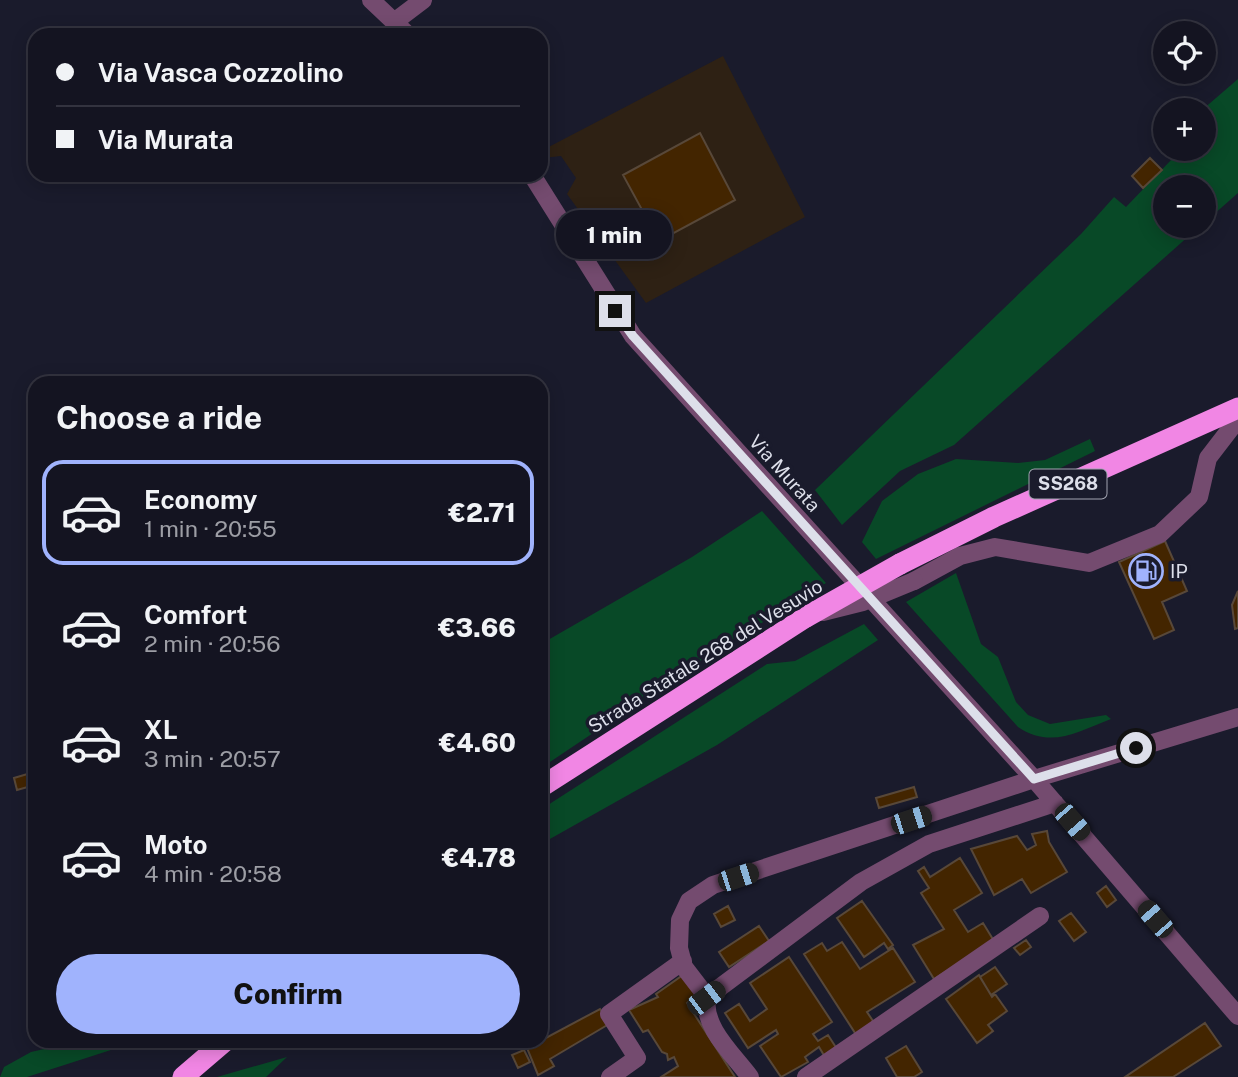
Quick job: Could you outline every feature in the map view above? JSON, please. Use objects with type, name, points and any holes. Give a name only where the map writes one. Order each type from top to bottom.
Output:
[{"type":"highway","name":"Strada Statale 268 del Vesuvio","points":[[548,782],[766,641],[901,564],[1006,512],[1238,408]]},
{"type":"highway","points":[[183,1077],[217,1048]]},
{"type":"street","points":[[371,0],[400,28]]},
{"type":"street","points":[[394,22],[423,0]]},
{"type":"street","name":"Via Murata","points":[[535,182],[633,336],[1034,779],[1238,1016]]},
{"type":"street","points":[[806,617],[863,602],[914,582],[960,556],[995,548],[1089,563],[1160,534],[1199,497],[1208,458],[1238,419]]},
{"type":"street","points":[[750,1077],[712,1027],[704,1012],[706,998],[682,961],[679,948],[680,920],[689,901],[713,885],[1034,779],[1238,717]]},
{"type":"street","points":[[706,998],[861,883],[929,844],[1055,803]]},
{"type":"street","points":[[806,1077],[1040,916]]},
{"type":"street","points":[[610,1077],[637,1058],[609,1014],[682,961]]},
{"type":"shaded area","points":[[723,56],[805,217],[646,303],[567,194],[576,178],[561,156],[548,157],[548,147]]},
{"type":"green space","points":[[1238,79],[1238,193],[1216,212],[1216,175],[1157,175],[1170,161],[1216,161],[1216,98]]},
{"type":"green space","points":[[1153,179],[1153,238],[1187,238],[954,445],[900,471],[842,525],[815,490],[1081,234],[1114,197],[1126,207]]},
{"type":"green space","points":[[1090,439],[1095,451],[876,559],[862,542],[882,501],[918,474],[956,459],[1018,463],[1045,460]]},
{"type":"green space","points":[[762,511],[826,583],[702,660],[548,763],[548,640],[692,557]]},
{"type":"green space","points":[[956,573],[981,644],[998,657],[1016,702],[1028,715],[1050,724],[1106,715],[1111,719],[1053,738],[1030,734],[1018,727],[906,602]]},
{"type":"green space","points":[[864,624],[878,640],[717,745],[548,840],[548,805],[551,803],[767,664],[795,661]]},
{"type":"green space","points":[[48,1048],[117,1048],[27,1077],[0,1077],[4,1067],[31,1052]]},
{"type":"green space","points":[[287,1057],[266,1077],[217,1077]]},
{"type":"building","points":[[700,133],[735,200],[659,241],[623,175]]},
{"type":"building","points":[[1150,158],[1162,170],[1153,175],[1153,179],[1143,188],[1132,176]]},
{"type":"building","points":[[1165,541],[1187,591],[1162,602],[1174,630],[1154,639],[1119,562]]},
{"type":"building","points":[[1238,591],[1238,628],[1235,629],[1232,605]]},
{"type":"building","points":[[28,774],[28,787],[17,790],[14,778]]},
{"type":"building","points":[[914,787],[917,797],[879,808],[876,798]]},
{"type":"building","points":[[1047,831],[1049,842],[1067,872],[1031,893],[1022,879],[994,895],[971,849],[1017,836],[1027,850],[1036,845],[1032,834]]},
{"type":"building","points":[[960,858],[982,893],[954,910],[968,932],[983,923],[994,941],[934,979],[913,945],[944,929],[921,893],[929,888],[918,871],[924,867],[930,877]]},
{"type":"building","points":[[1106,886],[1116,900],[1107,907],[1097,893]]},
{"type":"building","points":[[862,901],[893,945],[888,949],[884,943],[864,957],[837,918]]},
{"type":"building","points":[[728,906],[735,920],[721,927],[714,914]]},
{"type":"building","points":[[1071,913],[1086,932],[1074,941],[1059,921]]},
{"type":"building","points":[[759,926],[769,941],[729,967],[719,952]]},
{"type":"building","points":[[1026,940],[1031,947],[1020,955],[1014,948]]},
{"type":"building","points":[[842,942],[860,969],[893,948],[915,982],[867,1012],[875,1024],[857,1036],[804,954],[822,943],[827,951]]},
{"type":"building","points":[[789,957],[832,1022],[813,1034],[818,1041],[828,1035],[837,1049],[825,1057],[819,1047],[805,1057],[808,1062],[781,1077],[760,1046],[778,1034],[776,1030],[748,1048],[725,1013],[739,1004],[750,1021],[767,1009],[750,983]]},
{"type":"building","points":[[995,967],[1007,984],[991,995],[980,977]]},
{"type":"building","points":[[683,975],[697,994],[687,1003],[735,1077],[661,1077],[678,1066],[674,1057],[668,1060],[667,1054],[662,1052],[648,1030],[643,1032],[629,1010],[658,997],[656,994]]},
{"type":"building","points":[[979,975],[992,997],[995,994],[1007,1011],[988,1025],[993,1031],[977,1043],[946,999]]},
{"type":"building","points":[[600,1009],[609,1024],[550,1059],[554,1066],[538,1075],[527,1048],[548,1048],[548,1037]]},
{"type":"building","points":[[1205,1023],[1221,1046],[1173,1077],[1125,1077]]},
{"type":"building","points":[[906,1046],[922,1072],[914,1077],[897,1077],[886,1058]]},
{"type":"building","points":[[524,1050],[530,1062],[518,1068],[512,1055]]},
{"type":"place","name":"IP","points":[[1146,571]]},
{"type":"route","points":[[615,311],[633,336],[1034,779],[1136,748]]}]
